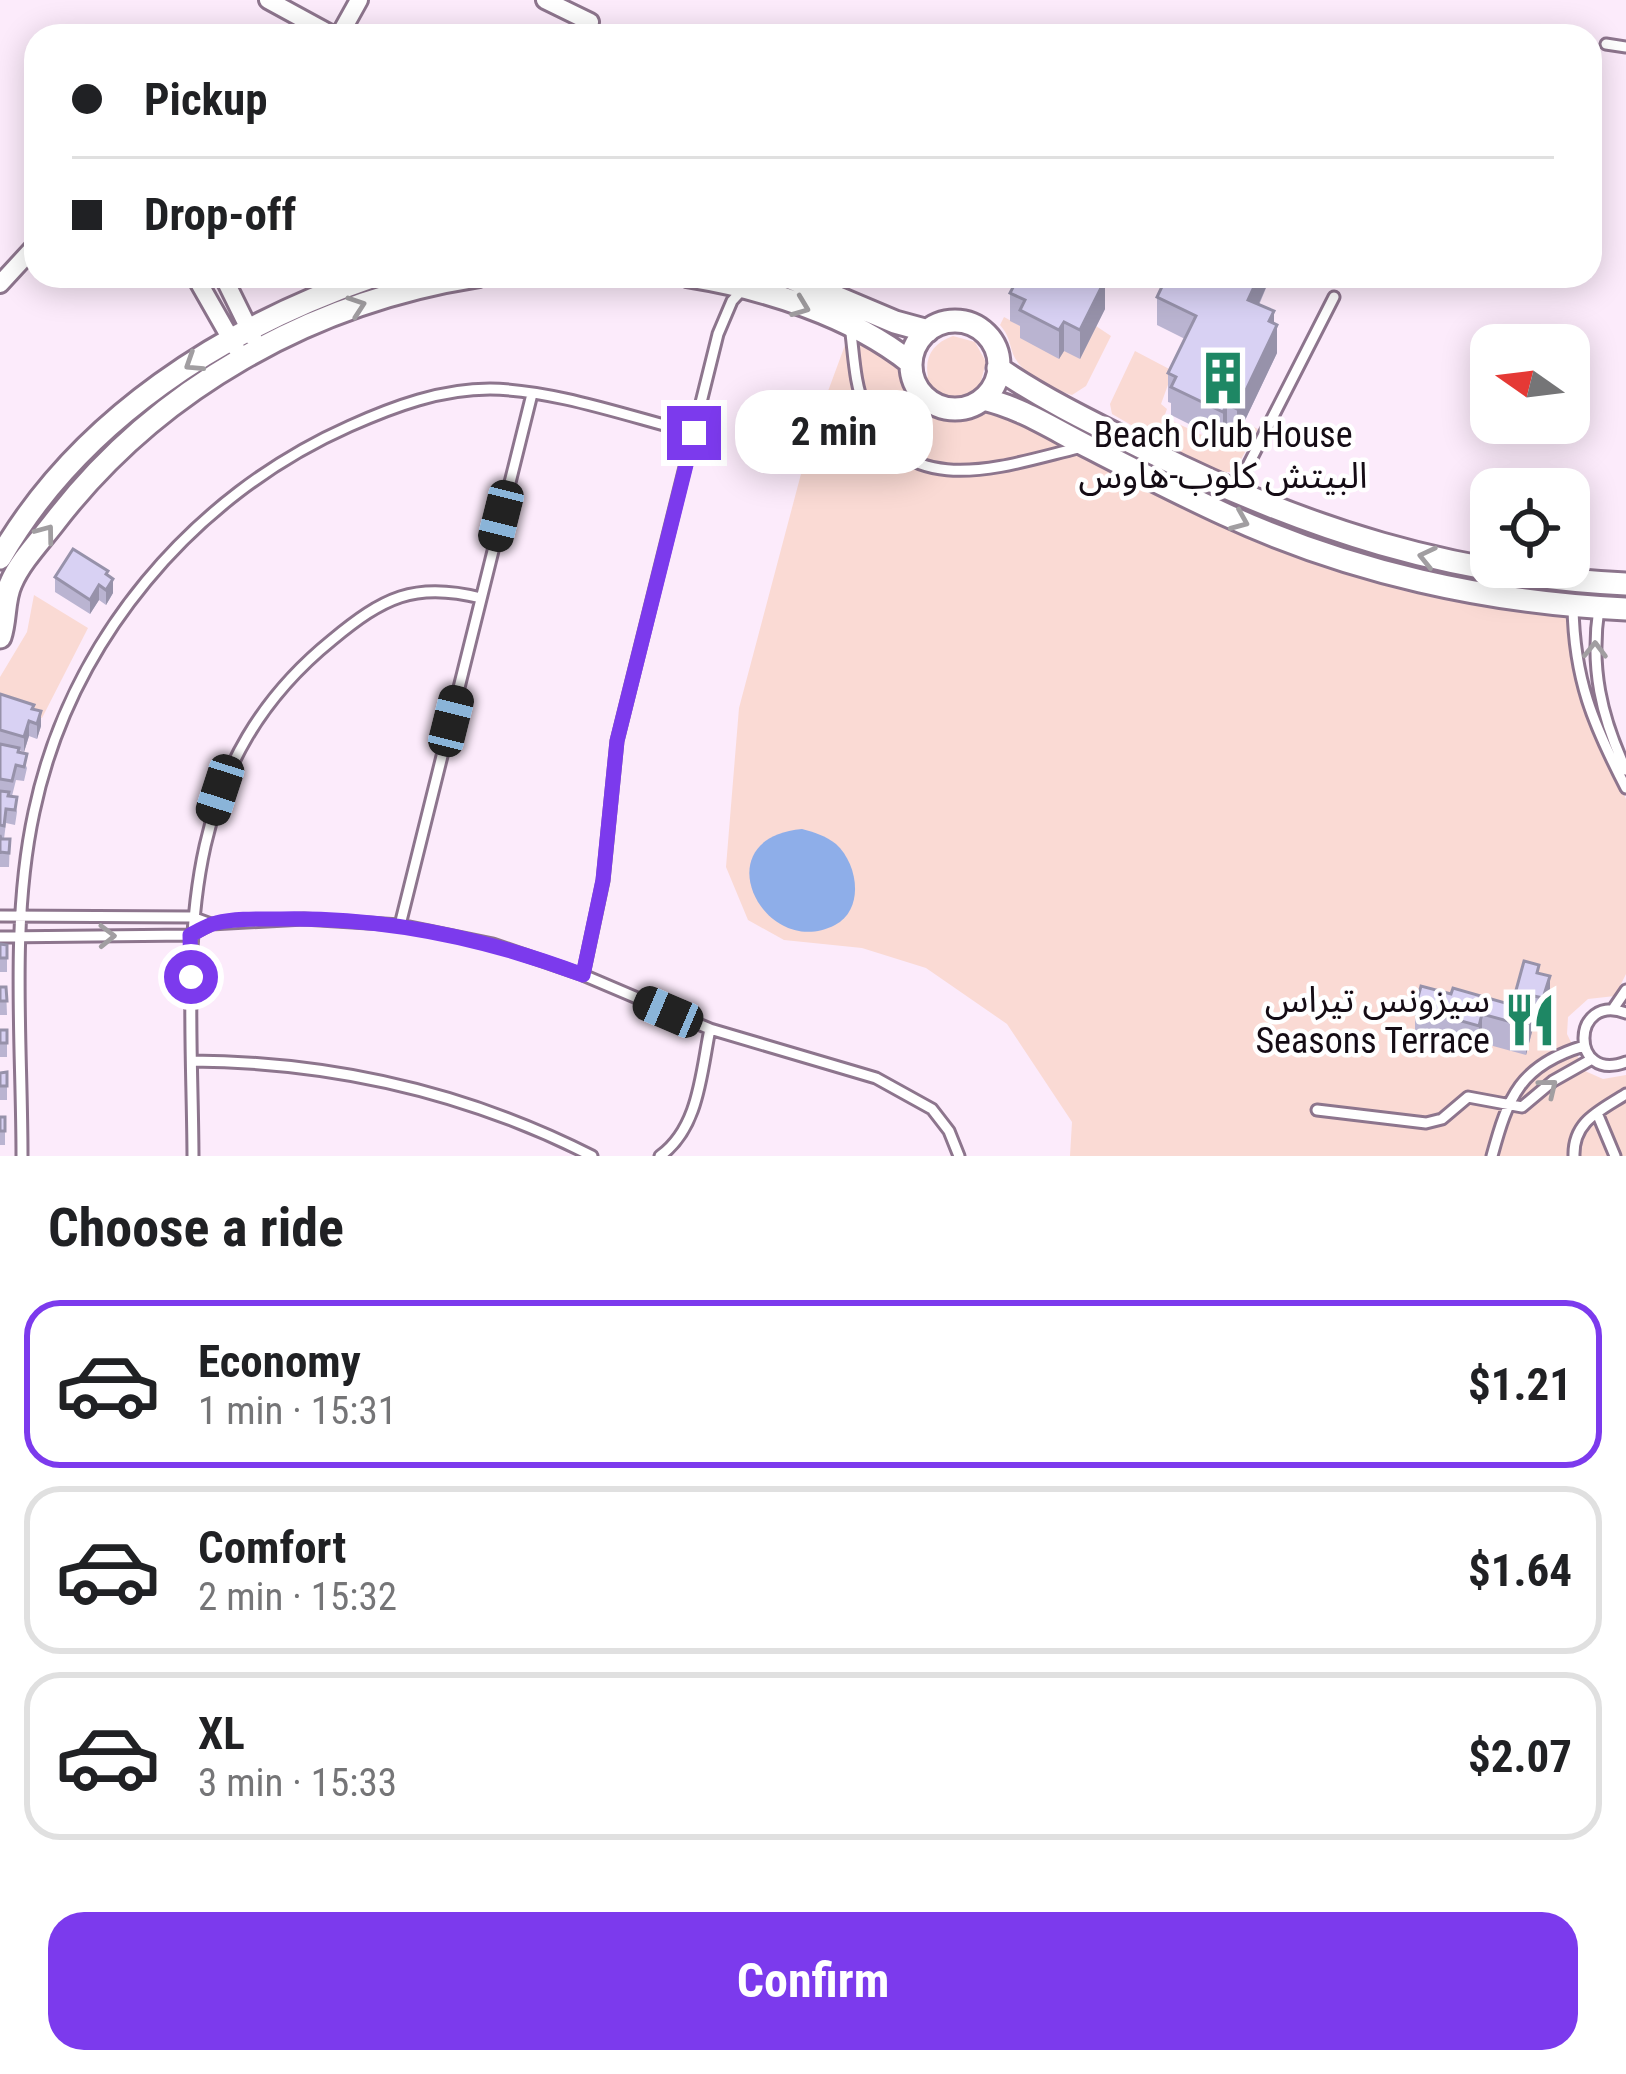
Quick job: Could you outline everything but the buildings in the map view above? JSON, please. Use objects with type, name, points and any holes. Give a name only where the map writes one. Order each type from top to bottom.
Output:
[{"type":"street","points":[[268,0],[314,24]]},
{"type":"street","points":[[545,0],[590,22]]},
{"type":"street","points":[[0,284],[24,258]]},
{"type":"street","points":[[204,288],[245,344]]},
{"type":"street","points":[[227,288],[245,344]]},
{"type":"street","points":[[0,558],[49,488],[131,406],[339,288]]},
{"type":"street","points":[[0,637],[3,592],[107,461],[148,424],[245,344],[419,288]]},
{"type":"street","points":[[744,288],[850,326],[911,364]]},
{"type":"street","points":[[813,288],[928,331]]},
{"type":"street","points":[[948,322],[980,329],[994,346],[996,380],[982,399],[951,409],[930,402],[916,385],[911,364],[919,340],[928,331],[948,322]]},
{"type":"street","points":[[998,368],[1064,409],[1233,494],[1343,535],[1470,562]]},
{"type":"street","points":[[982,399],[1011,407],[1224,514],[1314,550],[1423,581],[1573,606],[1626,609]]},
{"type":"street","points":[[1590,578],[1626,584]]},
{"type":"lane","points":[[1606,44],[1626,47]]},
{"type":"lane","points":[[583,975],[603,880],[617,741],[723,318],[744,288]]},
{"type":"lane","points":[[1233,494],[1334,296]]},
{"type":"lane","points":[[850,326],[865,408],[876,427],[908,457],[949,472],[971,472],[1087,446]]},
{"type":"lane","points":[[22,1156],[22,915],[34,810],[68,709],[116,621],[175,548],[208,515],[265,472],[325,437],[447,393],[490,389],[532,394],[694,433]]},
{"type":"lane","points":[[400,925],[532,394]]},
{"type":"lane","points":[[193,1156],[191,916],[220,790],[261,714],[288,680],[353,622],[400,594],[427,589],[481,598]]},
{"type":"lane","points":[[1573,606],[1586,705],[1626,788]]},
{"type":"lane","points":[[1599,608],[1594,653],[1599,698],[1626,770]]},
{"type":"lane","points":[[0,916],[191,916],[212,924]]},
{"type":"lane","points":[[0,938],[190,935],[212,924],[304,919],[400,925],[493,944],[583,975],[710,1030],[876,1078],[909,1094],[941,1120],[959,1156]]},
{"type":"lane","points":[[1612,1009],[1626,990]]},
{"type":"lane","points":[[1626,1013],[1599,1012],[1583,1032],[1592,1060],[1612,1067],[1624,1063],[1626,1082]]},
{"type":"lane","points":[[661,1156],[688,1125],[710,1030]]},
{"type":"lane","points":[[1492,1156],[1506,1105],[1516,1088],[1546,1061],[1584,1046]]},
{"type":"lane","points":[[1317,1110],[1426,1123],[1442,1119],[1468,1097],[1528,1105],[1553,1082],[1592,1060]]},
{"type":"lane","points":[[192,1061],[297,1066],[386,1081],[508,1117],[592,1156]]},
{"type":"lane","points":[[1574,1156],[1576,1133],[1583,1122],[1626,1094]]},
{"type":"lane","points":[[1597,1113],[1615,1156]]},
{"type":"shaded area","points":[[1004,317],[1080,358],[1096,326],[1111,336],[1086,386],[1072,395],[1023,368],[1000,325]]},
{"type":"shaded area","points":[[953,336],[975,342],[986,362],[980,385],[965,396],[1217,522],[1376,582],[1571,617],[1594,730],[1626,799],[1626,974],[1615,996],[1588,999],[1568,1017],[1567,1034],[1585,1071],[1603,1079],[1626,1075],[1626,1156],[1070,1156],[1072,1122],[1007,1024],[926,968],[862,948],[784,940],[748,920],[726,867],[739,708],[810,440],[848,337],[928,377],[931,352]]},
{"type":"shaded area","points":[[1135,351],[1173,371],[1161,404],[1167,409],[1164,417],[1225,446],[1229,438],[1237,440],[1246,423],[1258,429],[1234,472],[1213,472],[1112,414],[1110,404]]},
{"type":"shaded area","points":[[34,595],[88,628],[42,718],[0,704],[0,677],[27,632]]},
{"type":"water","points":[[802,829],[836,844],[849,863],[855,886],[845,918],[809,932],[786,927],[767,913],[754,894],[749,873],[755,853],[772,837]]},
{"type":"place","name":"Beach Club House البيتش كلوب-هاوس","points":[[1223,378]]},
{"type":"place","name":"سيزونس تيراس Seasons Terrace","points":[[1530,1020]]},
{"type":"route","points":[[191,977],[190,935],[212,924],[304,919],[447,933],[583,975],[603,880],[617,741],[694,433]]}]
